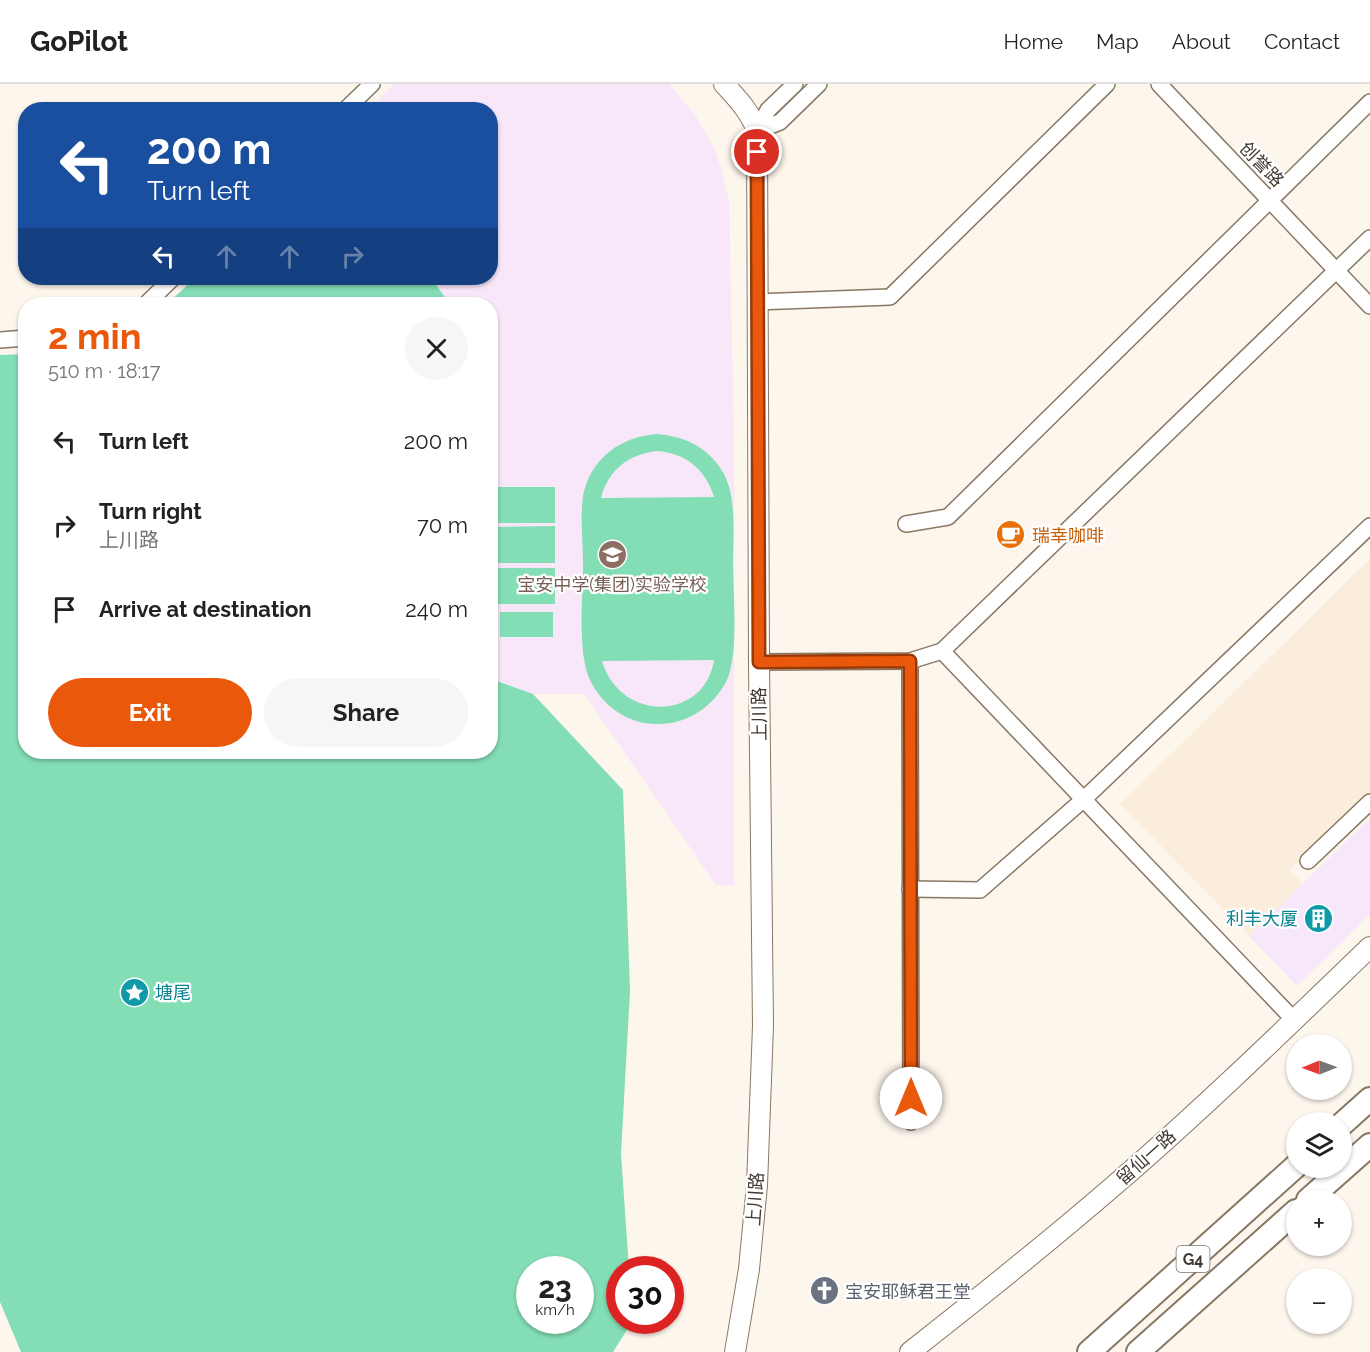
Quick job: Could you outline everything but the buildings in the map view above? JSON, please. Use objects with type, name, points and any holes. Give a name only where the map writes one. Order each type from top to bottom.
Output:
[{"type":"highway","points":[[1352,1115],[1370,1099]]},
{"type":"highway","points":[[1319,1190],[1370,1145]]},
{"type":"highway","name":"G4","points":[[1089,1352],[1286,1175]]},
{"type":"highway","name":"G4","points":[[1138,1352],[1286,1220]]},
{"type":"main road","name":"上川路","points":[[724,84],[739,100],[757,131],[763,1026],[757,1185],[749,1269],[735,1352]]},
{"type":"main road","name":"留仙一路","points":[[909,1352],[1015,1270],[1119,1182],[1370,947]]},
{"type":"street","points":[[353,102],[372,84]]},
{"type":"street","points":[[757,131],[768,110],[795,84]]},
{"type":"street","points":[[757,131],[780,122],[819,84]]},
{"type":"street","points":[[758,302],[890,297],[1107,84]]},
{"type":"street","name":"创誉路","points":[[1159,84],[1370,306]]},
{"type":"street","points":[[906,524],[948,517],[1370,102]]},
{"type":"street","points":[[759,662],[910,661],[942,651],[1370,238]]},
{"type":"street","points":[[153,297],[166,285]]},
{"type":"street","points":[[0,340],[18,339]]},
{"type":"street","points":[[910,889],[980,890],[1084,800],[1370,526]]},
{"type":"street","points":[[942,651],[1294,1020]]},
{"type":"street","points":[[910,661],[911,1122]]},
{"type":"street","points":[[1308,861],[1370,802]]},
{"type":"shaded area","name":"宝安中学(集团)实验学校","points":[[394,84],[669,84],[696,116],[714,148],[729,201],[734,432],[734,886],[716,885],[584,694],[533,694],[498,682],[498,297],[445,297],[436,285],[498,285],[498,102],[376,102]]},
{"type":"shaded area","points":[[1370,559],[1370,791],[1290,870],[1303,883],[1249,936],[1120,804]]},
{"type":"shaded area","points":[[1370,818],[1370,914],[1297,986],[1249,936]]},
{"type":"green space","points":[[187,285],[436,285],[445,297],[175,297]]},
{"type":"green space","points":[[18,354],[18,759],[498,759],[498,682],[533,694],[623,790],[630,991],[621,1154],[628,1256],[606,1256],[606,1334],[624,1334],[613,1352],[21,1352],[0,1302],[0,355]]},
{"type":"green space","points":[[648,435],[666,435],[684,439],[699,447],[713,459],[728,484],[733,520],[734,639],[731,668],[727,680],[715,698],[699,712],[680,721],[659,724],[648,724],[627,718],[602,698],[595,690],[586,669],[582,640],[582,513],[586,485],[593,470],[608,453],[622,443]],"holes":[[[657,451],[686,459],[706,479],[714,497],[601,498],[609,479],[621,465],[637,456]],[[714,660],[707,680],[695,695],[679,704],[661,707],[643,704],[626,695],[612,681],[602,661]]]},
{"type":"green space","points":[[498,487],[555,487],[555,523],[498,523]]},
{"type":"green space","points":[[555,526],[555,563],[498,563],[498,527]]},
{"type":"green space","points":[[498,568],[555,568],[555,604],[498,604]]},
{"type":"green space","points":[[500,612],[553,612],[553,637],[500,637]]},
{"type":"place","name":"瑞幸咖啡","points":[[1011,535]]},
{"type":"place","name":"宝安中学(集团)实验学校","points":[[612,555]]},
{"type":"place","name":"利丰大厦","points":[[1319,918]]},
{"type":"place","name":"塘尾","points":[[134,992]]},
{"type":"place","name":"宝安耶稣君王堂","points":[[824,1291]]},
{"type":"route","points":[[757,152],[759,662],[910,661],[911,1098]]}]
